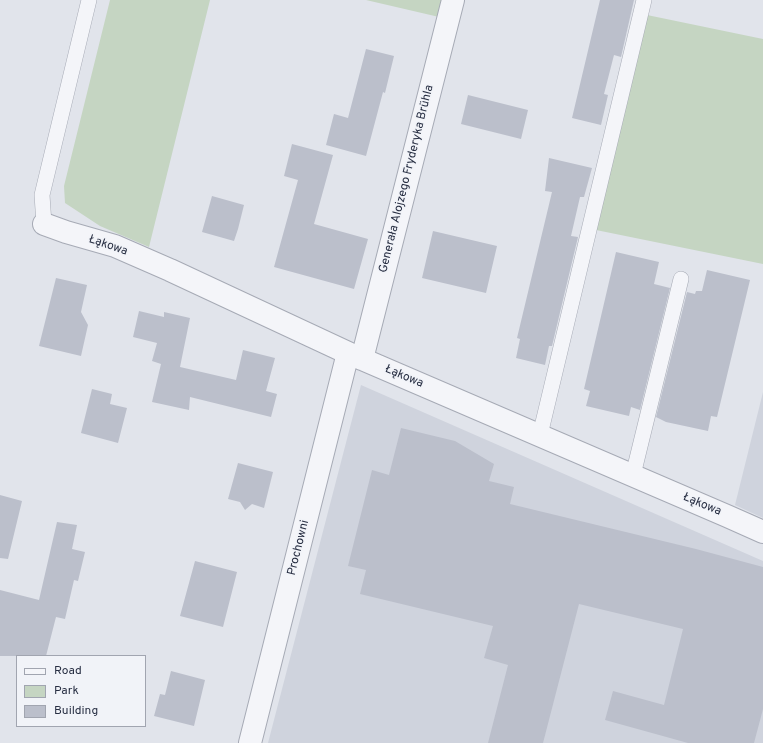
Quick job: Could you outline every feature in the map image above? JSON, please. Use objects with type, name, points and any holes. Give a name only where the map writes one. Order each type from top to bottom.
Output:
[{"type":"street","name":"Generała Alojzego Fryderyka Brühla","points":[[355,356],[453,0]]},
{"type":"street","name":"Łąkowa","points":[[44,224],[115,246],[355,356],[763,532]]},
{"type":"street","name":"Prochowni","points":[[250,743],[355,356]]},
{"type":"lane","points":[[44,224],[42,195],[89,0]]},
{"type":"lane","points":[[540,435],[644,0]]},
{"type":"lane","points":[[633,475],[681,279]]},
{"type":"shaded area","points":[[361,385],[763,561],[763,743],[268,743]]},
{"type":"shaded area","points":[[763,392],[763,518],[735,505]]},
{"type":"green space","points":[[110,0],[210,0],[149,247],[100,226],[65,203],[64,186]]},
{"type":"green space","points":[[366,0],[443,0],[439,17]]},
{"type":"green space","points":[[647,15],[763,39],[763,264],[596,230]]},
{"type":"building","points":[[600,0],[634,0],[621,57],[614,55],[604,94],[608,95],[601,125],[572,118]]},
{"type":"building","points":[[366,49],[394,56],[385,93],[383,92],[366,156],[326,145],[334,114],[348,118]]},
{"type":"building","points":[[468,95],[528,110],[521,139],[461,124]]},
{"type":"building","points":[[292,144],[333,155],[314,224],[368,239],[354,289],[274,267],[298,180],[284,176]]},
{"type":"building","points":[[549,158],[592,168],[584,197],[580,197],[571,236],[578,237],[552,346],[549,346],[545,365],[516,358],[520,339],[517,338],[552,192],[545,191]]},
{"type":"building","points":[[212,196],[244,205],[234,241],[202,232]]},
{"type":"building","points":[[433,231],[497,246],[486,293],[422,278]]},
{"type":"building","points":[[616,252],[659,262],[654,284],[670,288],[640,410],[631,407],[629,416],[586,406],[590,391],[584,389]]},
{"type":"building","points":[[707,270],[750,280],[717,417],[711,416],[708,431],[666,422],[656,417],[687,292],[695,294],[696,291],[702,291]]},
{"type":"building","points":[[56,278],[87,285],[81,312],[88,325],[81,356],[39,346]]},
{"type":"building","points":[[139,311],[164,317],[164,312],[190,318],[180,367],[236,380],[243,350],[275,358],[266,391],[277,394],[271,417],[190,397],[189,410],[152,402],[161,364],[152,361],[157,343],[133,337]]},
{"type":"building","points":[[92,389],[112,394],[110,404],[127,408],[118,443],[81,433]]},
{"type":"building","points":[[401,428],[455,441],[494,464],[489,481],[514,487],[510,504],[696,549],[763,567],[763,709],[754,743],[688,743],[605,720],[613,691],[664,705],[683,629],[579,604],[543,743],[488,743],[508,665],[484,658],[493,626],[360,594],[366,570],[348,566],[372,470],[389,475]]},
{"type":"building","points":[[238,463],[273,472],[264,508],[252,504],[245,510],[240,502],[228,499]]},
{"type":"building","points":[[0,495],[22,501],[8,559],[0,558]]},
{"type":"building","points":[[57,522],[77,525],[72,549],[85,552],[78,581],[74,580],[65,619],[56,617],[46,655],[0,656],[0,590],[39,600]]},
{"type":"building","points":[[195,561],[237,572],[223,627],[180,616]]},
{"type":"building","points":[[171,671],[205,680],[194,726],[154,716],[160,694],[165,695]]}]
